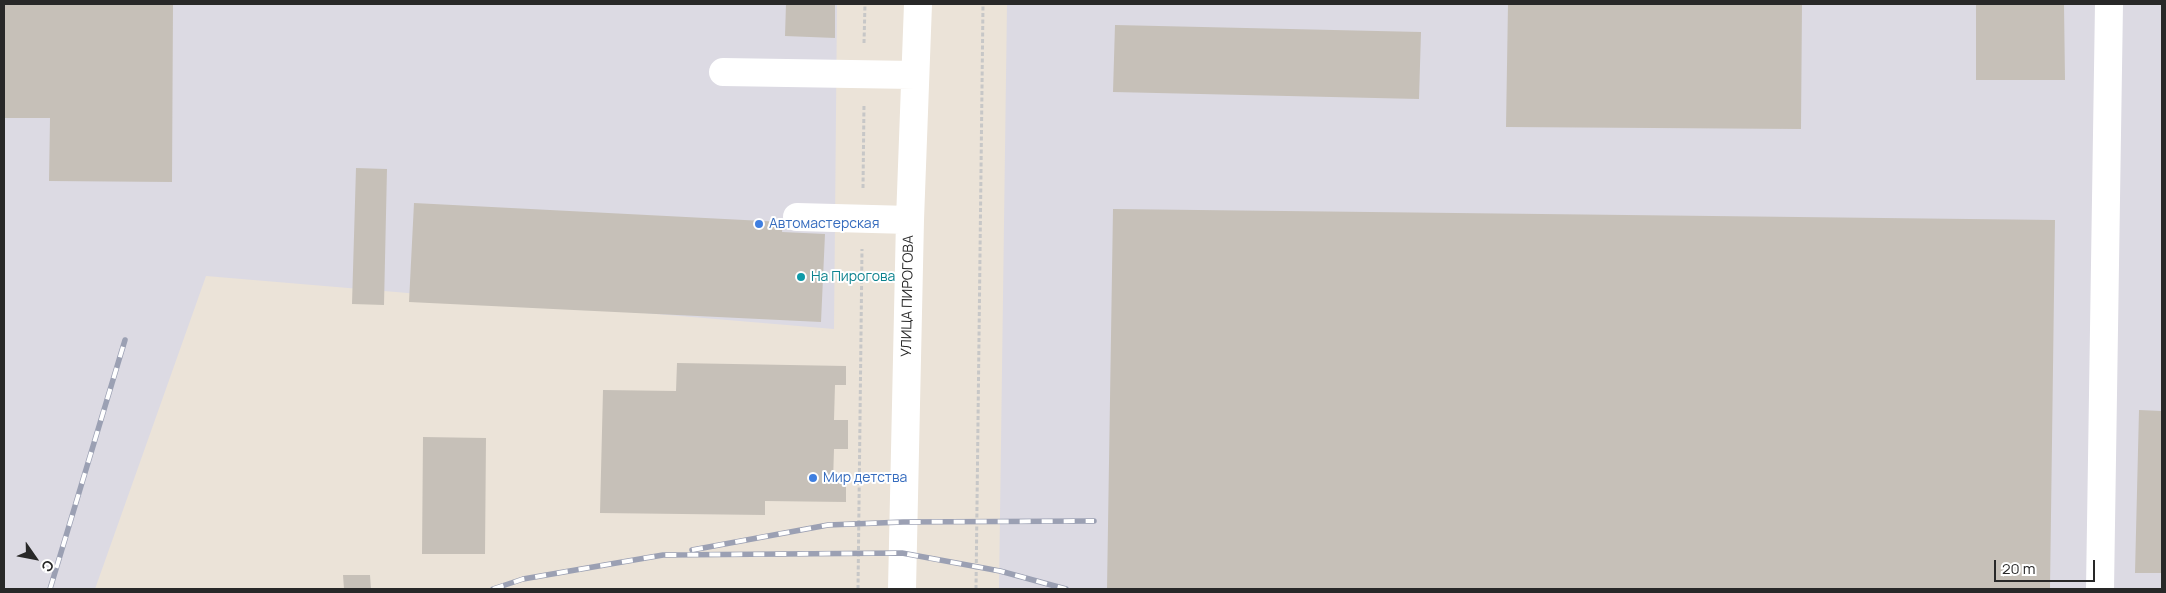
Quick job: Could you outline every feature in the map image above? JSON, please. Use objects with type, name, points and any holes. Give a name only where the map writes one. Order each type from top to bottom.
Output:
[{"type":"street","name":"УЛИЦА ПИРОГОВА","points":[[902,589],[910,220],[918,4]]},
{"type":"street","points":[[2100,589],[2109,4]]},
{"type":"street","points":[[723,72],[915,75]]},
{"type":"street","points":[[797,217],[910,220]]},
{"type":"path","points":[[858,589],[865,4]]},
{"type":"path","points":[[976,589],[983,4]]},
{"type":"shaded area","points":[[4,4],[837,4],[834,329],[206,276],[95,589],[4,589]]},
{"type":"shaded area","points":[[1007,4],[2162,4],[2162,589],[999,589]]},
{"type":"building","points":[[4,4],[173,4],[172,182],[49,181],[50,118],[4,118]]},
{"type":"building","points":[[786,4],[835,4],[835,38],[785,36]]},
{"type":"building","points":[[1508,4],[1802,4],[1801,129],[1506,127]]},
{"type":"building","points":[[1976,4],[2064,4],[2065,80],[1976,80]]},
{"type":"building","points":[[1115,25],[1421,32],[1419,99],[1113,92]]},
{"type":"building","points":[[356,168],[387,169],[384,305],[352,304]]},
{"type":"building","points":[[414,203],[783,222],[782,232],[825,234],[821,322],[409,302]]},
{"type":"building","points":[[1113,209],[2055,220],[2050,589],[1107,589]]},
{"type":"building","points":[[677,363],[846,366],[846,385],[835,385],[834,420],[848,420],[848,449],[834,449],[833,482],[846,482],[846,502],[765,501],[765,515],[600,513],[603,390],[676,391]]},
{"type":"building","points":[[2139,410],[2162,411],[2162,573],[2135,573]]},
{"type":"building","points":[[423,437],[486,438],[485,554],[422,554]]},
{"type":"building","points":[[343,575],[370,575],[371,589],[344,589]]},
{"type":"railway","points":[[50,589],[125,340]]},
{"type":"railway","points":[[692,550],[828,525],[903,522],[1094,521]]},
{"type":"railway","points":[[493,589],[523,579],[663,555],[902,553],[1000,571],[1066,589]]},
{"type":"place","name":"Автомастерская","points":[[759,224]]},
{"type":"place","name":"На Пирогова","points":[[801,277]]},
{"type":"place","name":"Мир детства","points":[[813,478]]}]
